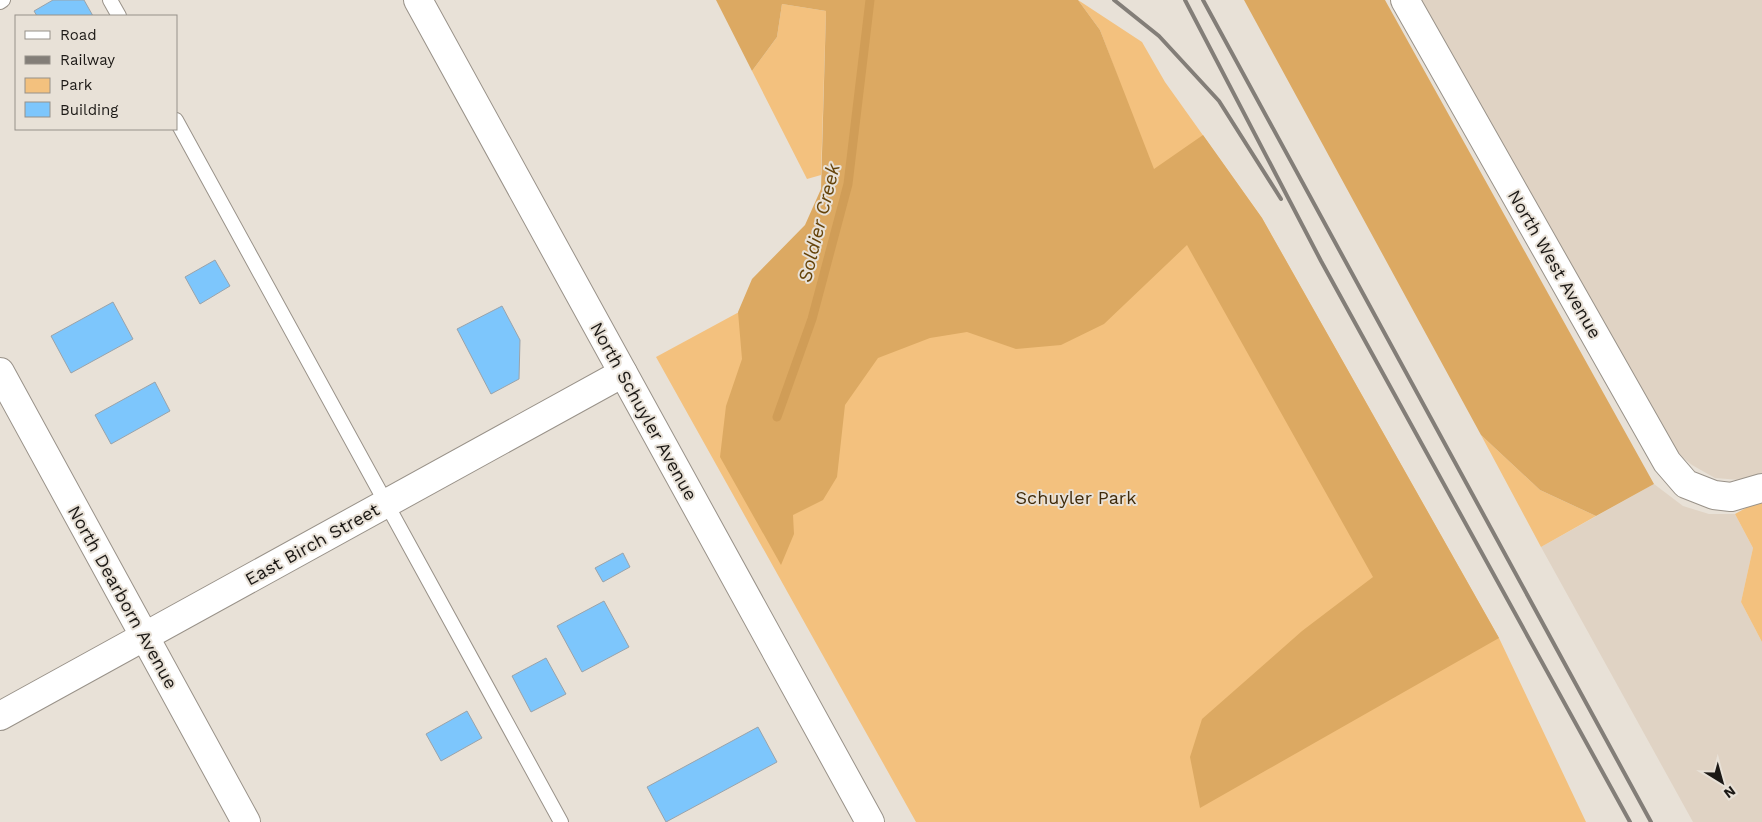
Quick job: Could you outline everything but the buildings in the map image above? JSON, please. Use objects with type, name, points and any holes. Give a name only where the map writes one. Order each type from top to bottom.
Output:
[{"type":"street","name":"North Schuyler Avenue","points":[[418,0],[870,822]]},
{"type":"street","name":"North West Avenue","points":[[1405,0],[1667,462],[1686,484],[1714,495],[1731,497],[1762,488]]},
{"type":"street","name":"North Dearborn Avenue","points":[[0,372],[246,822]]},
{"type":"street","name":"East Birch Street","points":[[0,716],[623,373]]},
{"type":"lane","points":[[110,0],[118,15]]},
{"type":"lane","points":[[178,124],[561,822]]},
{"type":"shaded area","points":[[716,0],[1078,0],[1100,30],[1154,169],[1203,135],[1262,218],[1499,638],[1200,808],[1190,757],[1202,719],[1302,631],[1373,577],[1187,245],[1104,324],[1061,345],[1016,349],[967,332],[930,338],[878,358],[845,405],[837,477],[823,500],[793,515],[794,534],[781,565],[720,457],[726,406],[742,359],[738,312],[752,279],[805,225],[821,189],[826,11],[782,4],[777,37],[752,71]]},
{"type":"shaded area","points":[[1244,0],[1385,0],[1654,484],[1596,516],[1540,490],[1481,435]]},
{"type":"shaded area","points":[[1422,0],[1762,0],[1762,473],[1740,480],[1715,478],[1692,465],[1676,452],[1422,6]]},
{"type":"shaded area","points":[[1654,484],[1683,506],[1709,514],[1735,514],[1753,548],[1741,602],[1762,642],[1762,822],[1693,822],[1541,547]]},
{"type":"green space","name":"Schuyler Park","points":[[1078,0],[1142,42],[1165,82],[1262,218],[1499,638],[1586,822],[916,822],[656,357],[1127,102],[1100,30]]},
{"type":"green space","points":[[782,4],[826,11],[821,175],[807,179],[752,71],[777,37]]},
{"type":"green space","points":[[1481,435],[1540,490],[1596,516],[1541,547]]},
{"type":"green space","points":[[1762,499],[1762,642],[1741,602],[1753,548],[1735,514]]},
{"type":"waterway","name":"Soldier Creek","points":[[777,417],[812,319],[848,184],[870,0]]},
{"type":"railway","points":[[1114,0],[1159,36],[1219,101],[1281,199]]},
{"type":"railway","points":[[1185,0],[1321,261],[1630,822]]},
{"type":"railway","points":[[1203,0],[1651,822]]}]
